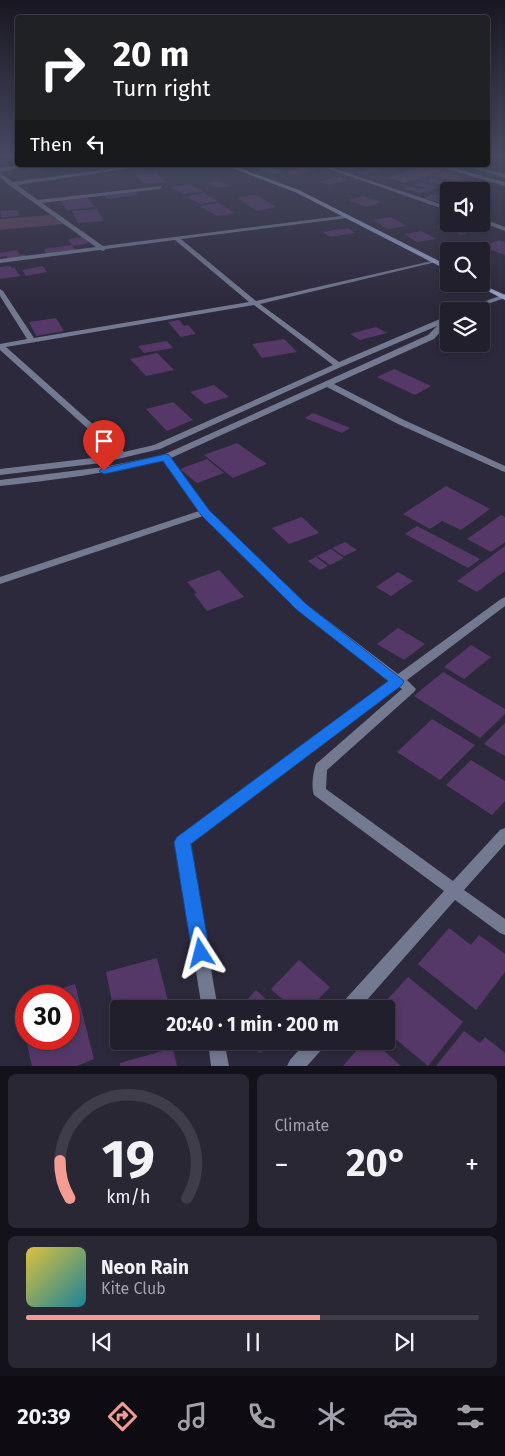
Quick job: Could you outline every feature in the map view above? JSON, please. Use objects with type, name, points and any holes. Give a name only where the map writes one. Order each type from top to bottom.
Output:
[{"type":"main road","points":[[328,207],[440,264]]},
{"type":"main road","points":[[490,290],[504,297]]},
{"type":"street","points":[[43,207],[103,249]]},
{"type":"street","points":[[0,261],[347,216]]},
{"type":"street","points":[[490,223],[505,228]]},
{"type":"street","points":[[178,239],[255,303],[338,365]]},
{"type":"street","points":[[0,346],[255,303],[434,261]]},
{"type":"street","points":[[0,291],[32,341]]},
{"type":"street","points":[[489,302],[504,297]]},
{"type":"street","points":[[0,472],[102,460],[157,447],[338,365],[440,322]]},
{"type":"street","points":[[0,483],[85,474],[166,457],[431,337],[440,327]]},
{"type":"street","points":[[0,346],[122,455]]},
{"type":"street","points":[[326,371],[341,378]]},
{"type":"street","points":[[328,384],[401,422],[505,469]]},
{"type":"street","points":[[132,452],[142,463]]},
{"type":"street","points":[[166,457],[205,512],[302,607],[410,689],[321,768],[318,791],[505,928]]},
{"type":"street","points":[[0,581],[205,512]]},
{"type":"street","points":[[208,1000],[182,842],[505,601]]},
{"type":"street","points":[[356,1000],[505,834]]},
{"type":"street","points":[[217,1050],[220,1066]]},
{"type":"street","points":[[296,1066],[310,1050]]},
{"type":"shaded area","points":[[50,215],[64,224],[0,230],[0,219]]},
{"type":"building","points":[[64,207],[95,207],[67,210]]},
{"type":"building","points":[[201,207],[224,207],[235,213],[217,216]]},
{"type":"building","points":[[250,207],[276,207],[257,211]]},
{"type":"building","points":[[97,209],[104,221],[78,223],[72,211]]},
{"type":"building","points":[[17,210],[19,216],[2,218],[0,211]]},
{"type":"building","points":[[391,217],[406,226],[388,229],[373,220]]},
{"type":"building","points":[[348,228],[355,233],[330,237],[323,232]]},
{"type":"building","points":[[422,231],[436,239],[417,242],[404,234]]},
{"type":"building","points":[[452,232],[470,232],[462,235]]},
{"type":"building","points":[[83,237],[89,243],[73,246],[68,239]]},
{"type":"building","points":[[499,240],[505,242],[505,255],[490,250],[490,244]]},
{"type":"building","points":[[72,245],[75,250],[46,254],[44,249]]},
{"type":"building","points":[[17,250],[20,255],[25,254],[26,256],[8,259],[6,256],[0,257],[0,253]]},
{"type":"building","points":[[10,266],[15,268],[20,276],[0,279],[0,267]]},
{"type":"building","points":[[43,266],[47,272],[26,276],[22,270]]},
{"type":"building","points":[[56,318],[64,331],[36,336],[29,322]]},
{"type":"building","points":[[179,320],[184,326],[188,325],[196,334],[181,337],[168,322]]},
{"type":"building","points":[[376,327],[387,333],[360,340],[350,334]]},
{"type":"building","points":[[284,339],[297,352],[262,358],[252,344]]},
{"type":"building","points":[[167,341],[173,348],[144,353],[138,346]]},
{"type":"building","points":[[157,353],[174,370],[146,376],[130,359]]},
{"type":"building","points":[[394,369],[431,386],[415,395],[377,377]]},
{"type":"building","points":[[214,385],[229,397],[205,404],[190,392]]},
{"type":"building","points":[[173,402],[193,420],[167,431],[146,409]]},
{"type":"building","points":[[313,413],[350,428],[342,433],[305,418]]},
{"type":"building","points":[[237,443],[267,464],[233,478],[204,455]]},
{"type":"building","points":[[207,459],[224,473],[197,483],[180,469]]},
{"type":"building","points":[[446,486],[490,509],[461,530],[442,521],[430,529],[403,514]]},
{"type":"building","points":[[501,515],[505,517],[505,542],[491,552],[467,539]]},
{"type":"building","points":[[302,517],[319,533],[289,544],[272,528]]},
{"type":"building","points":[[417,526],[480,559],[468,568],[405,534]]},
{"type":"building","points":[[345,542],[357,550],[344,556],[332,548]]},
{"type":"building","points":[[505,546],[505,571],[477,592],[457,581]]},
{"type":"building","points":[[331,549],[344,558],[330,565],[317,556]]},
{"type":"building","points":[[316,557],[328,566],[320,570],[308,561]]},
{"type":"building","points":[[219,570],[244,597],[207,611],[194,594],[197,593],[187,582]]},
{"type":"building","points":[[398,572],[413,581],[391,596],[376,587]]},
{"type":"building","points":[[398,628],[425,644],[404,660],[377,644]]},
{"type":"building","points":[[471,645],[491,657],[464,679],[444,667]]},
{"type":"building","points":[[443,672],[505,709],[505,714],[480,738],[414,696]]},
{"type":"building","points":[[432,719],[475,745],[440,780],[397,752]]},
{"type":"building","points":[[505,723],[505,756],[484,744]]},
{"type":"building","points":[[471,760],[505,781],[505,801],[492,815],[446,785]]},
{"type":"building","points":[[449,928],[471,945],[479,935],[505,954],[505,972],[476,1010],[418,964]]},
{"type":"building","points":[[157,958],[168,1000],[112,1000],[106,972]]},
{"type":"building","points":[[299,960],[330,987],[318,1000],[283,1000],[271,989]]},
{"type":"building","points":[[408,977],[463,1022],[428,1066],[395,1038],[395,1000],[387,1000]]},
{"type":"building","points":[[256,990],[267,1000],[247,1000]]},
{"type":"building","points":[[80,1004],[94,1059],[77,1066],[32,1066],[28,1050],[80,1050]]},
{"type":"building","points":[[464,1031],[480,1043],[485,1037],[505,1053],[505,1066],[436,1066]]},
{"type":"building","points":[[166,1050],[173,1050],[177,1066],[120,1066],[120,1063]]},
{"type":"building","points":[[357,1050],[383,1050],[401,1066],[343,1066]]},
{"type":"route","points":[[104,471],[166,457],[205,512],[302,607],[397,681],[182,842],[201,953]]}]
